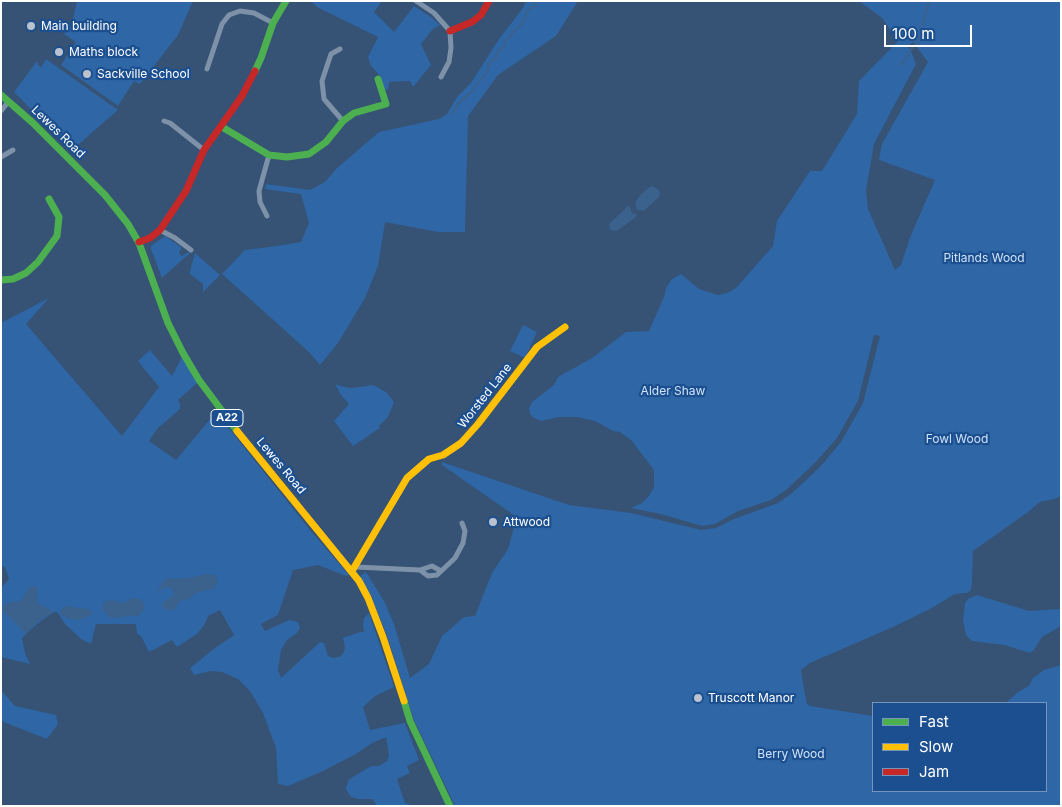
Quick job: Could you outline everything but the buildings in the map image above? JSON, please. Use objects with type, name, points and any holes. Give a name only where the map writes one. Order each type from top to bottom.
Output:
[{"type":"main road","points":[[139,242],[150,238],[160,230],[186,191],[204,150],[242,96],[261,58],[273,23],[286,1]]},
{"type":"main road","points":[[450,32],[481,15],[489,1]]},
{"type":"main road","points":[[222,126],[269,155],[287,157],[309,154],[326,142],[343,121],[354,113],[386,104],[378,79]]},
{"type":"main road","name":"Lewes Road","points":[[1,95],[105,195],[128,224],[139,242],[168,323],[199,380],[231,424],[354,569],[371,605],[383,637],[410,722],[450,806]]},
{"type":"main road","points":[[1,280],[13,279],[26,273],[38,262],[57,236],[58,216],[49,199]]},
{"type":"main road","name":"Worsted Lane","points":[[354,569],[407,478],[418,466],[429,459],[443,456],[461,443],[478,424],[537,347],[565,327]]},
{"type":"street","points":[[416,1],[434,13],[450,32],[451,48],[449,62],[441,77]]},
{"type":"street","points":[[207,69],[222,24],[229,15],[240,11],[254,13],[273,23]]},
{"type":"street","points":[[340,49],[331,54],[322,80],[324,99],[343,121]]},
{"type":"street","points":[[1,111],[9,101]]},
{"type":"street","points":[[164,121],[170,123],[204,150]]},
{"type":"street","points":[[1,157],[13,150]]},
{"type":"street","points":[[266,216],[260,202],[259,191],[269,155]]},
{"type":"street","points":[[160,230],[176,238],[189,249],[183,253]]},
{"type":"street","points":[[420,570],[428,576],[437,575],[455,558],[463,544],[465,532],[462,523]]},
{"type":"street","points":[[354,569],[420,570],[432,566],[441,571]]},
{"type":"green space","points":[[77,1],[193,1],[178,35],[140,84],[134,81],[118,106],[61,65],[76,42],[64,34],[72,23]]},
{"type":"green space","points":[[311,1],[382,1],[374,12],[394,32],[414,6],[440,25],[433,29],[421,44],[431,65],[413,87],[410,81],[389,82],[388,90],[383,89],[381,77],[371,66],[368,57],[378,37],[317,7]]},
{"type":"green space","points":[[526,1],[578,1],[556,36],[498,75],[468,116],[465,232],[438,232],[385,222],[378,266],[365,298],[338,343],[320,365],[309,352],[222,274],[245,250],[301,242],[309,223],[301,194],[265,189],[266,184],[310,190],[325,182],[336,169],[379,132],[439,119],[447,114],[457,97],[471,83]]},
{"type":"green space","points":[[859,1],[1061,1],[1061,496],[1040,502],[973,551],[971,590],[967,593],[955,594],[932,608],[893,627],[810,663],[801,670],[804,690],[807,704],[810,706],[872,716],[872,792],[1047,792],[1047,702],[1007,702],[1018,692],[1029,686],[1033,678],[1044,670],[1061,665],[1061,806],[455,806],[414,720],[386,633],[371,596],[360,576],[366,572],[384,601],[394,624],[410,678],[429,664],[442,636],[464,617],[475,616],[492,573],[508,549],[518,518],[442,465],[442,462],[569,505],[631,513],[701,530],[716,528],[734,519],[778,503],[792,493],[820,467],[841,442],[863,403],[880,336],[874,335],[858,401],[837,438],[815,463],[786,490],[771,500],[738,511],[715,524],[702,526],[661,514],[631,508],[642,503],[649,496],[654,487],[654,470],[631,440],[620,432],[613,431],[595,421],[577,417],[559,417],[541,421],[530,414],[529,408],[532,402],[554,385],[558,377],[592,358],[626,332],[649,331],[666,288],[672,279],[681,274],[699,289],[718,295],[736,288],[773,246],[777,221],[810,171],[822,171],[857,114],[859,81],[898,41],[882,18]],"holes":[[[913,42],[928,62],[882,144],[879,160],[935,180],[911,235],[901,265],[895,270],[868,209],[866,190],[874,144],[916,64],[910,49],[907,47]]]},
{"type":"green space","points":[[46,59],[118,110],[72,150],[14,92],[37,61],[41,67]]},
{"type":"green space","points":[[165,236],[181,247],[179,253],[182,256],[188,252],[190,253],[162,278],[151,246]]},
{"type":"green space","points":[[195,253],[220,275],[203,292],[203,284],[190,274]]},
{"type":"green space","points":[[49,298],[26,324],[122,436],[159,387],[138,361],[150,350],[172,376],[182,357],[197,383],[178,400],[180,409],[157,429],[149,441],[176,460],[216,412],[310,530],[349,575],[346,576],[318,565],[293,570],[278,615],[261,624],[265,631],[289,620],[298,622],[300,628],[297,633],[287,640],[281,650],[278,670],[281,678],[320,642],[324,643],[328,656],[333,658],[339,657],[343,654],[345,648],[343,638],[364,632],[364,618],[369,613],[394,687],[375,696],[363,707],[370,730],[405,723],[419,760],[407,766],[410,773],[397,779],[405,803],[415,806],[376,806],[372,799],[358,799],[351,797],[348,793],[346,788],[351,778],[371,766],[379,766],[387,761],[389,755],[386,737],[323,771],[288,786],[278,784],[276,748],[263,713],[250,691],[238,679],[222,672],[210,671],[194,675],[190,668],[234,635],[220,610],[208,616],[205,624],[197,634],[177,647],[172,640],[149,652],[141,636],[137,634],[136,624],[96,624],[91,644],[81,639],[65,624],[57,612],[54,612],[22,638],[25,653],[30,664],[1,657],[1,588],[9,579],[5,567],[1,566],[1,323]]},
{"type":"green space","points":[[523,325],[537,332],[525,358],[510,351]]},
{"type":"green space","points":[[335,384],[352,388],[373,385],[386,392],[394,402],[388,417],[379,426],[380,428],[353,446],[334,421],[349,404]]},
{"type":"green space","points":[[977,595],[1029,611],[1061,609],[1061,626],[1042,637],[1030,653],[1004,645],[972,641],[966,635],[963,620],[965,603],[968,599]]},
{"type":"green space","points":[[1,690],[15,706],[56,715],[58,724],[47,739],[1,721]]},
{"type":"shaded area","points":[[651,186],[658,189],[660,192],[659,197],[644,211],[637,210],[635,203],[640,195]]},
{"type":"shaded area","points":[[628,206],[632,213],[636,214],[636,217],[617,231],[610,230],[609,224]]},
{"type":"shaded area","points":[[205,574],[216,575],[218,582],[213,589],[198,592],[187,600],[180,601],[173,611],[163,608],[163,602],[173,596],[174,593],[172,588],[167,587],[157,591],[165,579],[189,578]]},
{"type":"shaded area","points":[[33,586],[38,589],[37,603],[51,610],[52,613],[36,623],[26,634],[1,609],[4,605],[11,602],[21,601],[29,588]]},
{"type":"shaded area","points":[[133,598],[140,599],[143,602],[144,608],[140,615],[113,618],[108,616],[102,608],[106,601],[112,600],[122,603]]},
{"type":"shaded area","points":[[66,606],[87,609],[92,614],[79,620],[67,618],[62,616],[60,612]]},
{"type":"waterway","points":[[452,114],[457,105],[470,93],[486,73],[489,67],[488,64],[496,58],[497,52],[504,46],[505,41],[522,24],[528,10],[536,5],[535,1]]},
{"type":"waterway","points":[[901,65],[920,36],[929,1]]},
{"type":"traffic: fast","points":[[255,71],[273,23],[286,1]]},
{"type":"traffic: fast","points":[[222,127],[269,155],[287,157],[309,154],[326,142],[343,121],[354,113],[386,104],[378,79]]},
{"type":"traffic: fast","points":[[1,95],[33,123],[105,195],[128,224],[139,243],[168,323],[183,353],[199,380],[237,431]]},
{"type":"traffic: fast","points":[[1,280],[13,279],[26,273],[38,262],[57,236],[59,217],[49,199]]},
{"type":"traffic: fast","points":[[404,701],[410,721],[450,806]]},
{"type":"traffic: slow","points":[[352,571],[407,478],[429,459],[443,455],[461,443],[478,424],[537,347],[565,327]]},
{"type":"traffic: slow","points":[[237,431],[359,581],[368,598],[383,637],[404,701]]},
{"type":"traffic: jam","points":[[450,31],[472,22],[481,15],[489,1]]},
{"type":"traffic: jam","points":[[139,242],[150,238],[160,230],[186,191],[204,150],[242,96],[255,71]]},
{"type":"place","name":"Main building","points":[[31,26]]},
{"type":"place","name":"Maths block","points":[[59,52]]},
{"type":"place","name":"Sackville School","points":[[87,74]]},
{"type":"place","name":"Attwood","points":[[493,522]]},
{"type":"place","name":"Truscott Manor","points":[[698,698]]},
{"type":"park label","name":"Pitlands Wood","points":[[984,258]]},
{"type":"park label","name":"Alder Shaw","points":[[673,391]]},
{"type":"park label","name":"Fowl Wood","points":[[957,439]]},
{"type":"park label","name":"Berry Wood","points":[[791,754]]}]
